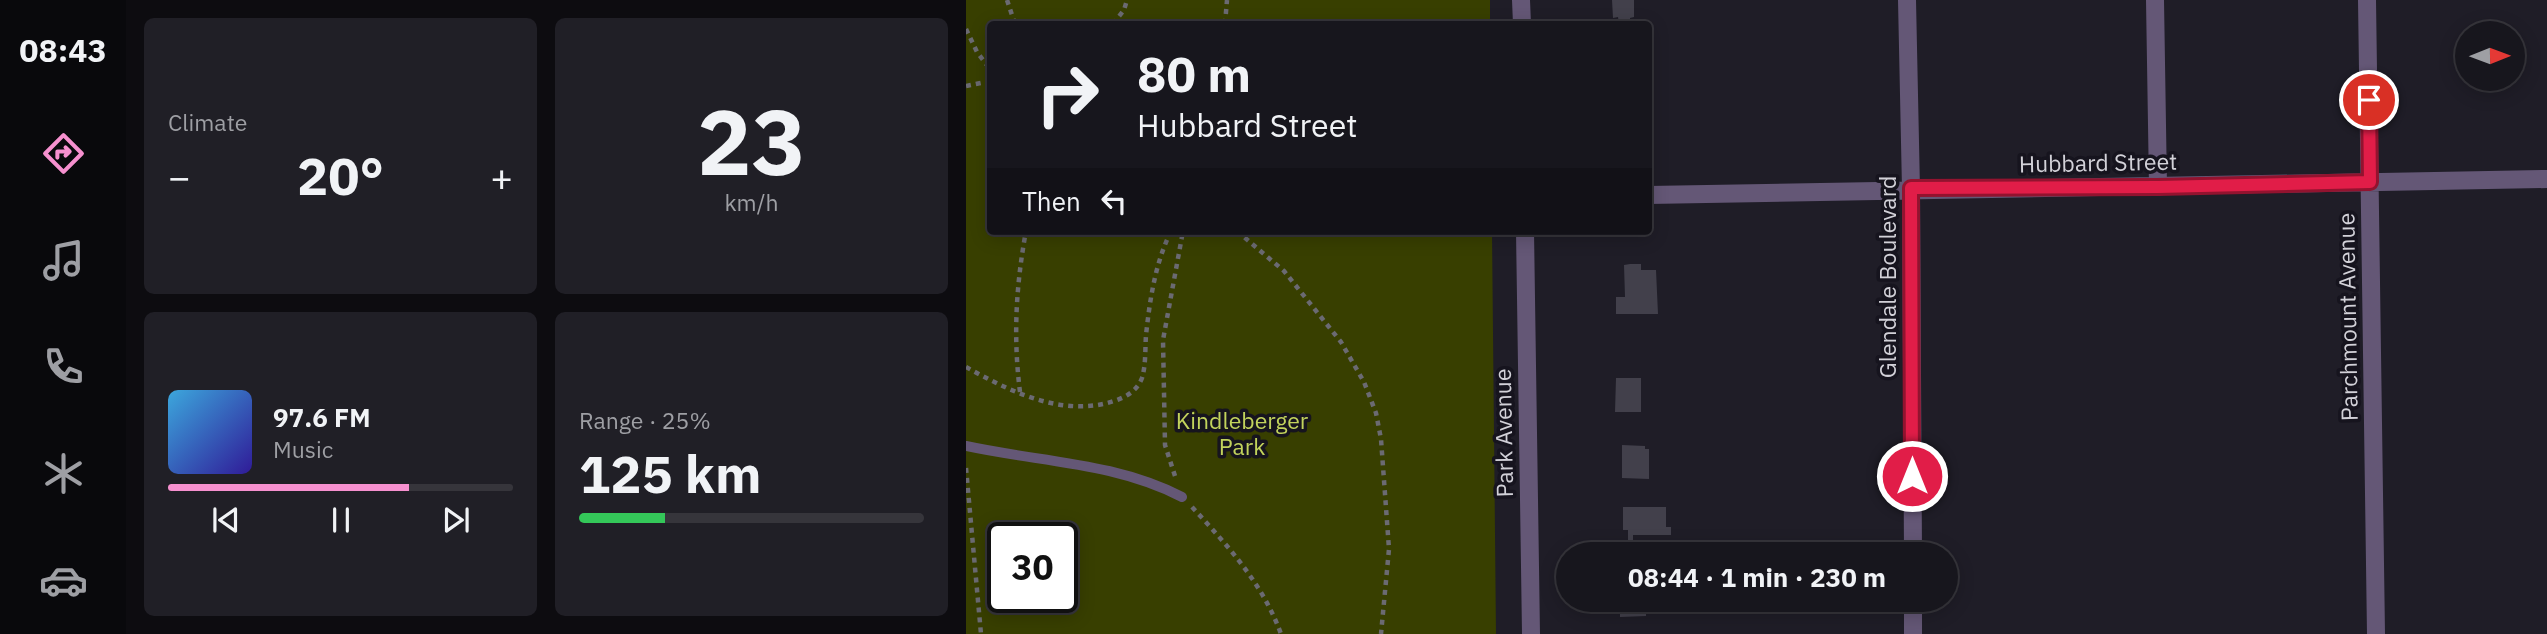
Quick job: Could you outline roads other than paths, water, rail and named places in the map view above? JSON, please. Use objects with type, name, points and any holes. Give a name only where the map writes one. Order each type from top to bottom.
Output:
[{"type":"street","points":[[1521,0],[1522,21]]},
{"type":"street","name":"Glendale Boulevard","points":[[1907,0],[1913,542]]},
{"type":"street","points":[[2155,0],[2158,187]]},
{"type":"street","name":"Parchmount Avenue","points":[[2367,0],[2376,634]]},
{"type":"street","name":"Hubbard Street","points":[[1652,195],[1911,188],[2158,187],[2547,179]]},
{"type":"street","name":"Park Avenue","points":[[1525,235],[1531,634]]},
{"type":"street","points":[[1913,612],[1913,634]]},
{"type":"lane","points":[[966,446],[1007,455],[1090,465],[1155,483],[1182,497]]},
{"type":"park label","name":"Kindleberger Park","points":[[1242,433]]}]
